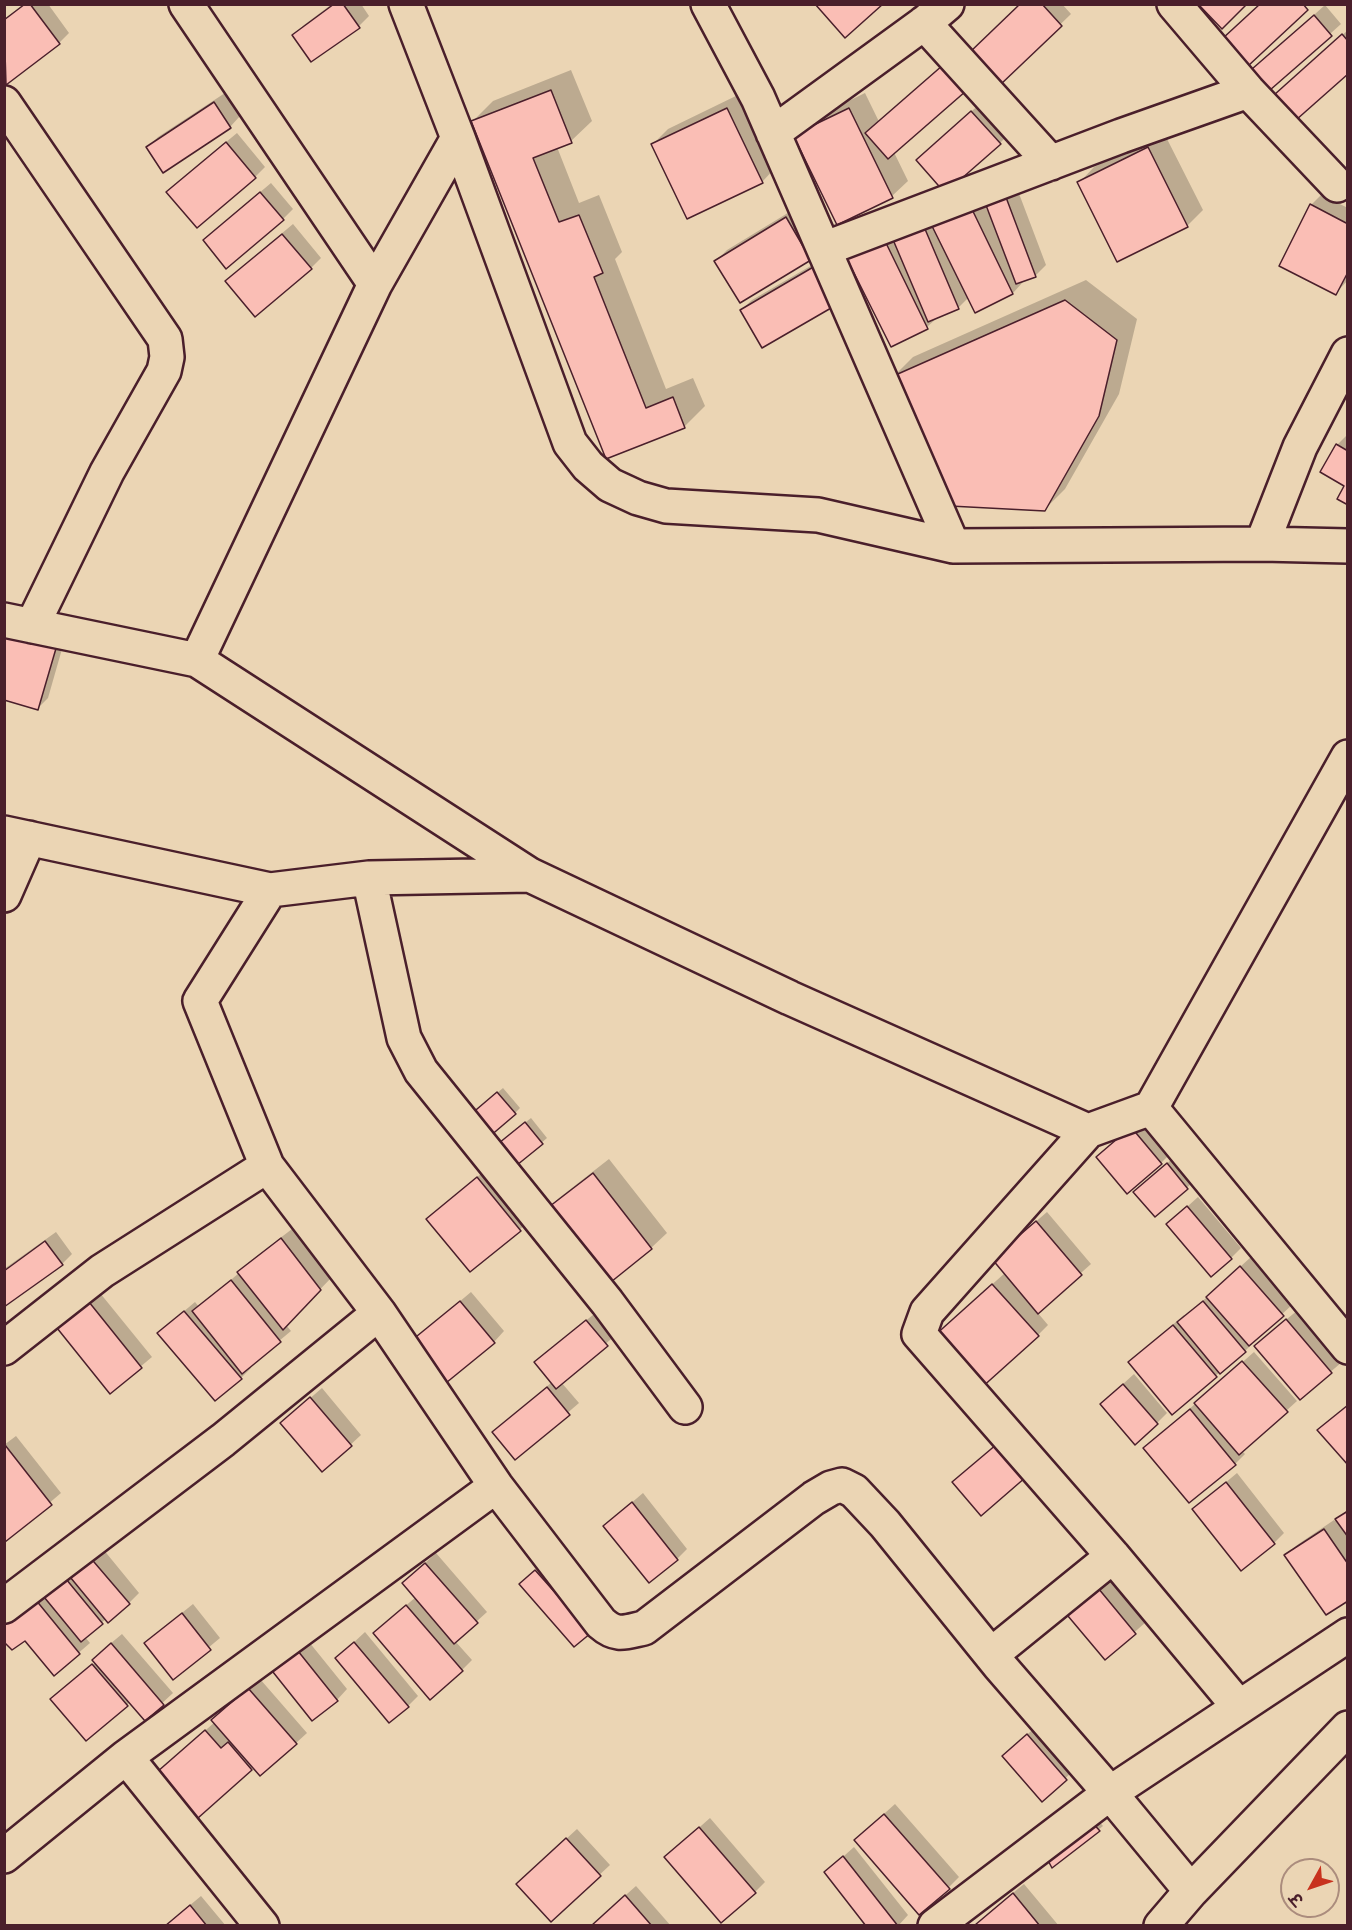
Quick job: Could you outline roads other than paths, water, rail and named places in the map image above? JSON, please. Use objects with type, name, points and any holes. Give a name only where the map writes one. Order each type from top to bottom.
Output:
[{"type":"street","points":[[186,4],[375,284]]},
{"type":"street","points":[[406,4],[458,138],[570,443],[588,466],[610,485],[638,498],[666,506],[818,515],[953,546],[1262,544],[1347,546]]},
{"type":"street","points":[[708,4],[758,98],[953,546]]},
{"type":"street","points":[[1174,4],[1248,91],[1337,185]]},
{"type":"street","points":[[773,133],[935,14],[1051,163]]},
{"type":"street","points":[[824,249],[1248,91]]},
{"type":"street","points":[[4,103],[165,339],[167,357],[164,371],[18,623],[197,660],[530,875],[780,993],[1088,1131]]},
{"type":"street","points":[[197,660],[375,284],[458,138]]},
{"type":"street","points":[[1262,544],[1300,447],[1347,354]]},
{"type":"street","points":[[1239,1707],[1113,1556],[919,1334],[927,1312],[1088,1131],[1151,1108],[1347,756]]},
{"type":"street","points":[[4,895],[17,836],[270,890],[369,878],[530,875]]},
{"type":"street","points":[[369,878],[404,1038],[421,1071],[608,1302],[685,1407]]},
{"type":"street","points":[[270,890],[200,1001],[267,1166],[379,1313],[496,1486],[601,1623],[609,1630],[620,1633],[644,1628],[814,1498],[831,1488],[842,1485],[854,1491],[885,1524],[991,1654],[1191,1891]]},
{"type":"street","points":[[1151,1108],[1347,1347]]},
{"type":"street","points":[[4,1348],[102,1271],[267,1166]]},
{"type":"street","points":[[4,1606],[223,1440],[379,1313]]},
{"type":"street","points":[[4,1856],[126,1757],[496,1486]]},
{"type":"street","points":[[991,1654],[1113,1556]]},
{"type":"street","points":[[935,1926],[1110,1793],[1347,1635]]},
{"type":"street","points":[[1161,1926],[1191,1891],[1347,1728]]},
{"type":"street","points":[[126,1757],[262,1926]]}]
